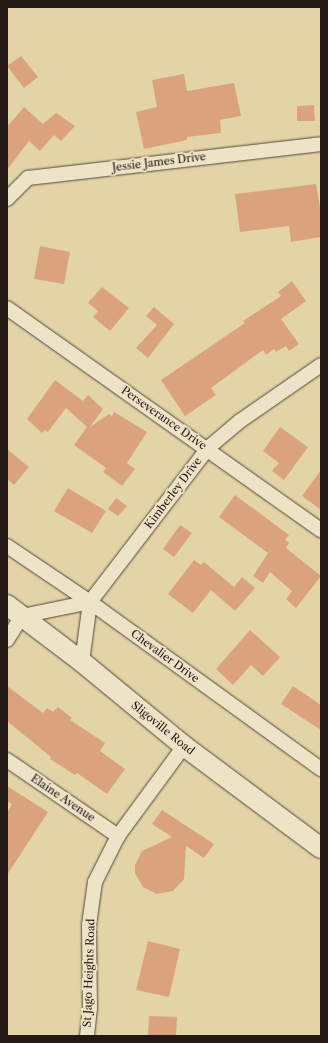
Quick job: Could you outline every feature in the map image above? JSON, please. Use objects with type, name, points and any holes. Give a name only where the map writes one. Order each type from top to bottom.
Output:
[{"type":"street","name":"Jessie James Drive","points":[[7,199],[28,178],[321,144]]},
{"type":"street","name":"Perseverance Drive","points":[[7,308],[208,448],[321,530]]},
{"type":"street","name":"Kimberley Drive","points":[[82,662],[90,602],[208,448],[240,421],[321,365]]},
{"type":"street","name":"Chevalier Drive","points":[[7,546],[90,602],[321,769]]},
{"type":"street","points":[[7,640],[15,611],[90,602]]},
{"type":"street","name":"Sligoville Road","points":[[15,611],[82,662],[184,746],[321,848]]},
{"type":"street","name":"St Jago Heights Road","points":[[87,1036],[90,1008],[89,925],[95,882],[118,836],[184,746]]},
{"type":"street","name":"Elaine Avenue","points":[[7,760],[118,836]]},
{"type":"building","points":[[21,56],[38,77],[24,88],[7,66]]},
{"type":"building","points":[[184,74],[187,91],[234,83],[241,116],[220,120],[221,133],[187,137],[187,140],[144,149],[136,112],[157,107],[152,80]]},
{"type":"building","points":[[314,105],[315,121],[297,121],[297,106]]},
{"type":"building","points":[[24,107],[43,124],[56,113],[75,126],[61,141],[54,135],[40,151],[29,141],[7,170],[7,127]]},
{"type":"building","points":[[316,184],[321,213],[321,237],[291,242],[289,226],[240,232],[235,194]]},
{"type":"building","points":[[40,246],[70,252],[64,284],[34,279]]},
{"type":"building","points":[[292,281],[306,301],[281,319],[299,344],[289,351],[286,346],[276,352],[274,349],[266,355],[263,350],[211,388],[216,395],[185,416],[161,380],[245,323],[243,321],[281,296],[278,292]]},
{"type":"building","points":[[102,287],[129,308],[110,331],[93,317],[98,311],[88,303]]},
{"type":"building","points":[[154,307],[174,324],[148,358],[136,348],[157,325],[146,316]]},
{"type":"building","points":[[55,380],[83,401],[88,395],[103,409],[90,427],[109,414],[112,416],[114,412],[147,432],[127,463],[135,469],[122,486],[103,472],[106,468],[74,445],[87,427],[66,408],[48,432],[45,430],[42,433],[27,419]]},
{"type":"building","points":[[280,427],[308,447],[284,480],[272,471],[279,463],[263,451]]},
{"type":"building","points":[[7,449],[29,467],[14,485],[7,479]]},
{"type":"building","points":[[321,470],[321,510],[302,496]]},
{"type":"building","points":[[68,488],[106,511],[92,533],[54,511]]},
{"type":"building","points":[[235,495],[289,535],[285,540],[289,543],[286,548],[321,576],[296,608],[286,599],[292,591],[270,572],[263,583],[253,576],[268,553],[219,517]]},
{"type":"building","points":[[116,498],[127,506],[118,516],[108,509]]},
{"type":"building","points":[[180,525],[192,533],[174,557],[163,549]]},
{"type":"building","points":[[194,560],[201,565],[204,562],[234,587],[242,577],[255,588],[235,611],[211,590],[193,613],[168,594]]},
{"type":"building","points":[[250,630],[280,657],[263,676],[251,665],[233,685],[216,669]]},
{"type":"building","points":[[7,686],[43,713],[47,708],[53,712],[58,707],[72,718],[70,720],[105,743],[100,751],[125,769],[107,794],[77,773],[75,775],[50,759],[51,757],[7,721]]},
{"type":"building","points":[[293,686],[321,705],[321,730],[281,704]]},
{"type":"building","points":[[7,786],[48,812],[7,875],[7,813],[12,804],[7,801]]},
{"type":"building","points":[[162,810],[214,844],[204,858],[186,846],[184,879],[173,891],[157,894],[143,887],[135,873],[135,865],[142,851],[172,837],[152,824]]},
{"type":"building","points":[[148,941],[180,949],[169,997],[136,990]]},
{"type":"building","points":[[149,1016],[177,1017],[176,1036],[148,1036]]}]
